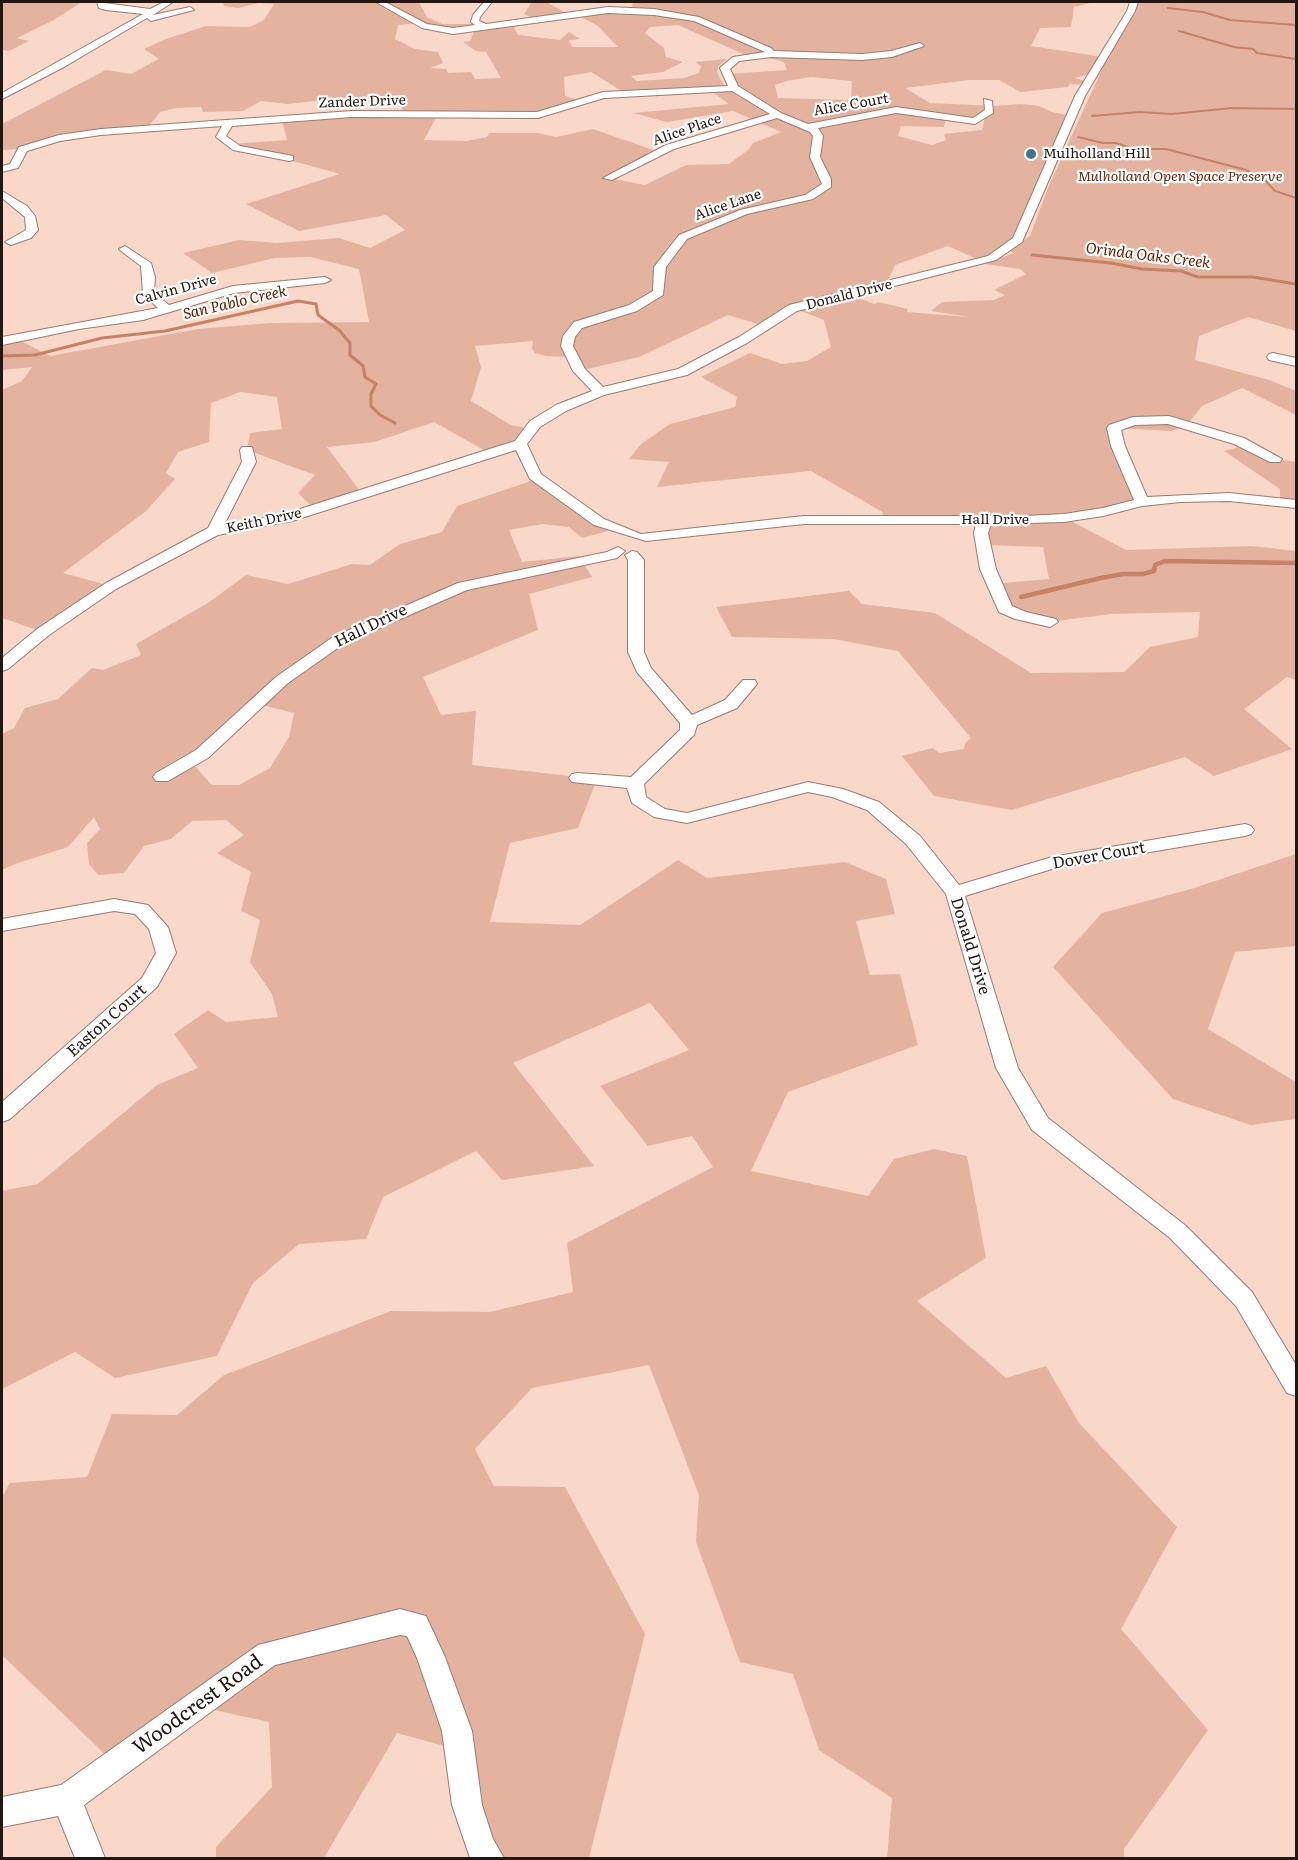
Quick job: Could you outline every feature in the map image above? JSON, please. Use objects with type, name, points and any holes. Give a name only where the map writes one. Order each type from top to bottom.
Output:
[{"type":"street","points":[[101,2],[102,6],[108,8],[152,12]]},
{"type":"street","points":[[2,96],[61,65],[169,2]]},
{"type":"street","points":[[380,2],[433,28],[453,31],[608,10],[654,12],[718,27],[768,50],[771,54]]},
{"type":"street","points":[[487,28],[479,25],[476,17],[488,2]]},
{"type":"street","name":"Donald Drive","points":[[520,444],[535,424],[561,408],[600,392],[682,372],[743,340],[793,308],[992,258],[1018,240],[1080,96],[1131,11],[1134,2]]},
{"type":"street","points":[[138,20],[190,10]]},
{"type":"street","points":[[809,127],[778,115],[734,88],[725,68],[736,59],[771,54],[862,57],[892,54],[920,46]]},
{"type":"street","name":"Zander Drive","points":[[2,169],[14,166],[23,149],[59,138],[101,132],[372,114],[538,115],[603,95],[734,88]]},
{"type":"street","name":"Alice Court","points":[[809,127],[896,110],[975,121],[990,111],[987,101]]},
{"type":"street","name":"Alice Place","points":[[608,178],[670,147],[778,115]]},
{"type":"street","points":[[228,124],[220,137],[237,148],[289,158]]},
{"type":"street","name":"Alice Lane","points":[[600,392],[579,371],[567,346],[569,336],[578,325],[633,308],[659,292],[660,267],[683,237],[744,212],[799,200],[822,190],[827,185],[815,157],[818,136],[809,127]]},
{"type":"street","points":[[2,194],[23,208],[30,216],[32,230],[27,236],[11,242]]},
{"type":"street","points":[[125,249],[147,265],[149,294],[168,310]]},
{"type":"street","name":"Calvin Drive","points":[[2,341],[168,310],[233,290],[325,280]]},
{"type":"street","points":[[1273,357],[1296,362]]},
{"type":"street","points":[[1142,502],[1118,446],[1113,428],[1133,421],[1169,420],[1239,441],[1275,459]]},
{"type":"street","points":[[520,444],[535,476],[599,522],[622,549],[636,560],[636,652],[642,669],[689,722]]},
{"type":"street","name":"Keith Drive","points":[[2,666],[43,632],[111,586],[214,531],[287,518],[520,444]]},
{"type":"street","points":[[214,531],[249,462],[247,450]]},
{"type":"street","name":"Hall Drive","points":[[645,539],[804,520],[1064,518],[1103,512],[1142,502],[1180,498],[1229,497],[1296,504]]},
{"type":"street","points":[[985,520],[981,532],[988,569],[1005,609],[1021,616],[1050,622]]},
{"type":"street","points":[[599,522],[645,539]]},
{"type":"street","points":[[622,549],[648,553],[645,539]]},
{"type":"street","points":[[622,549],[645,539]]},
{"type":"street","name":"Hall Drive","points":[[162,777],[202,754],[282,680],[339,640],[463,586],[612,555],[622,549]]},
{"type":"street","points":[[689,722],[731,704],[749,684]]},
{"type":"street","points":[[578,778],[635,783],[687,731],[689,722]]},
{"type":"street","name":"Donald Drive","points":[[635,783],[638,799],[660,813],[687,818],[793,790],[808,788],[837,793],[873,806],[905,833],[955,893],[1007,1068],[1040,1124],[1186,1240],[1244,1299],[1296,1386]]},
{"type":"street","name":"Dover Court","points":[[955,893],[1052,863],[1245,830]]},
{"type":"street","name":"Easton Court","points":[[2,925],[114,905],[141,909],[158,927],[166,953],[150,982],[2,1114]]},
{"type":"street","name":"Woodcrest Road","points":[[67,1799],[268,1654],[400,1622],[416,1625],[431,1657],[457,1731],[466,1805],[481,1848],[489,1858]]},
{"type":"street","points":[[2,1812],[67,1799],[90,1858]]},
{"type":"green space","points":[[2,2],[82,2],[54,20],[17,38],[29,41],[9,51],[2,50]]},
{"type":"green space","name":"Mulholland Open Space Preserve","points":[[223,2],[419,2],[427,17],[442,24],[512,24],[518,35],[560,40],[569,32],[580,39],[569,40],[572,47],[618,47],[598,26],[576,14],[629,11],[634,2],[1094,2],[1074,7],[1071,27],[1040,28],[1031,46],[1103,57],[1094,73],[1075,78],[1088,82],[1087,85],[1070,84],[1068,87],[1021,92],[999,80],[970,80],[905,88],[930,103],[995,106],[1021,104],[1039,106],[1052,112],[1072,116],[1018,240],[981,261],[948,246],[895,265],[886,285],[805,306],[856,297],[874,304],[879,302],[908,309],[907,312],[970,317],[931,311],[942,302],[994,300],[1005,295],[994,290],[1026,274],[1020,269],[984,264],[1014,253],[1009,251],[1030,236],[1048,188],[1103,67],[1124,28],[1134,2],[1296,2],[1296,331],[1248,317],[1199,336],[1195,360],[1269,380],[1296,391],[1296,415],[1242,388],[1202,406],[1187,425],[1172,431],[1114,428],[1142,502],[1065,518],[1126,550],[1252,546],[1296,551],[1296,680],[1287,677],[1244,709],[1292,749],[1214,776],[1185,757],[1012,810],[934,796],[902,756],[933,748],[939,753],[964,749],[965,743],[971,738],[898,651],[833,639],[732,637],[716,607],[849,591],[862,604],[935,613],[1031,673],[1124,672],[1150,647],[1198,637],[1200,612],[1110,614],[1050,622],[1005,609],[993,584],[1049,579],[1043,547],[985,545],[985,520],[885,519],[882,512],[811,471],[657,487],[669,462],[629,459],[641,444],[670,424],[735,407],[737,397],[701,377],[750,353],[782,364],[807,361],[831,347],[824,320],[793,308],[765,326],[728,315],[639,357],[579,371],[570,357],[535,353],[532,349],[533,341],[475,346],[481,367],[471,401],[511,425],[532,429],[520,444],[489,453],[434,422],[375,442],[327,447],[362,494],[314,509],[298,493],[315,475],[247,450],[250,433],[282,429],[277,397],[240,392],[211,403],[209,442],[178,452],[166,473],[175,479],[145,512],[63,573],[111,586],[43,632],[2,618],[2,390],[22,381],[32,367],[2,370],[2,341],[15,338],[50,356],[198,329],[271,323],[369,322],[359,269],[310,257],[275,258],[212,273],[183,253],[239,240],[277,243],[339,238],[370,248],[405,230],[386,215],[299,231],[246,204],[340,174],[231,144],[287,140],[282,120],[400,114],[403,106],[379,97],[287,104],[261,101],[243,111],[203,112],[201,107],[177,108],[160,112],[147,128],[101,132],[23,149],[2,150],[2,124],[106,70],[131,74],[159,59],[144,49],[166,39],[206,26],[250,27],[264,20],[274,4],[259,3],[238,8],[224,6]],"holes":[[[419,23],[474,32],[470,41],[463,42],[476,51],[486,52],[501,78],[475,79],[471,72],[448,73],[446,69],[430,68],[443,63],[438,52],[415,49],[395,39],[398,25]],[[678,25],[750,57],[761,55],[784,62],[787,70],[728,74],[734,88],[710,90],[729,104],[633,113],[667,122],[733,111],[781,132],[753,143],[748,150],[729,164],[686,165],[645,185],[609,178],[659,152],[593,129],[556,137],[538,133],[489,133],[487,137],[467,141],[424,140],[438,114],[538,115],[581,101],[565,96],[564,77],[591,72],[625,93],[724,86],[717,72],[719,66],[727,59],[695,62],[701,66],[699,73],[684,78],[637,81],[631,76],[663,72],[683,62],[666,57],[664,48],[645,33],[650,27]],[[811,77],[852,81],[851,100],[778,98],[775,85]],[[946,118],[975,121],[984,118],[982,130],[944,134],[946,140],[932,145],[898,136],[901,126],[944,127]]]},
{"type":"green space","points":[[532,2],[546,2],[570,15],[538,20],[524,14]]},
{"type":"green space","points":[[1247,445],[1275,459],[1296,462],[1296,504],[1280,502],[1280,489],[1224,451]]},
{"type":"green space","points":[[535,476],[608,531],[582,538],[569,527],[542,524],[509,530],[522,562],[579,556],[592,577],[529,594],[538,630],[423,677],[441,715],[476,711],[472,765],[597,779],[578,828],[510,843],[490,922],[580,925],[678,860],[707,878],[845,862],[886,879],[895,914],[856,921],[870,975],[900,974],[918,1045],[788,1092],[751,1171],[868,1196],[894,1159],[934,1149],[967,1156],[986,1258],[917,1301],[1006,1378],[1046,1366],[1079,1423],[1177,1527],[1121,1629],[1208,1730],[1124,1849],[1124,1858],[887,1858],[892,1798],[819,1750],[793,1674],[740,1662],[696,1542],[699,1495],[649,1365],[532,1388],[475,1449],[494,1486],[565,1487],[645,1634],[589,1858],[489,1858],[481,1848],[459,1750],[397,1733],[324,1858],[216,1858],[216,1847],[272,1787],[269,1722],[196,1706],[115,1764],[2,1655],[2,1497],[10,1483],[87,1477],[112,1414],[177,1415],[224,1375],[391,1311],[490,1312],[573,1292],[567,1243],[713,1167],[692,1136],[648,1146],[600,1086],[689,1050],[650,1003],[513,1063],[594,1166],[502,1180],[476,1151],[383,1197],[366,1239],[299,1244],[253,1283],[217,1356],[115,1378],[75,1352],[2,1389],[2,1191],[38,1184],[157,1085],[198,1068],[174,1034],[208,1010],[226,1022],[278,1017],[272,994],[250,962],[260,920],[241,911],[251,872],[217,853],[244,835],[226,820],[192,821],[171,839],[144,846],[124,873],[98,875],[89,864],[87,843],[100,829],[94,817],[68,847],[2,870],[2,734],[14,728],[25,708],[58,699],[92,668],[103,670],[141,655],[136,644],[208,603],[246,575],[288,584],[352,564],[370,565],[400,544],[442,532],[457,506],[528,482]],"holes":[[[258,704],[294,713],[289,737],[270,768],[239,785],[212,785],[190,761]]]},
{"type":"green space","points":[[1296,854],[1296,946],[1235,952],[1208,1029],[1296,1082],[1296,1119],[1251,1125],[1173,1099],[1053,967],[1102,913],[1191,889]]},
{"type":"waterway","points":[[1168,8],[1203,12],[1230,20],[1296,25]]},
{"type":"waterway","points":[[1179,31],[1234,47],[1253,49],[1257,53],[1296,59]]},
{"type":"waterway","points":[[1092,116],[1140,112],[1172,114],[1232,108],[1296,109]]},
{"type":"waterway","points":[[1078,137],[1103,143],[1116,143],[1134,149],[1166,149],[1246,170],[1265,180],[1275,191],[1296,198]]},
{"type":"waterway","name":"Orinda Oaks Creek","points":[[1032,255],[1111,263],[1142,269],[1181,271],[1198,277],[1253,277],[1296,284]]},
{"type":"waterway","name":"San Pablo Creek","points":[[2,356],[35,355],[102,338],[165,331],[298,301],[316,304],[318,315],[339,330],[350,343],[350,355],[363,366],[365,377],[376,384],[371,394],[371,406],[380,415],[395,423]]},
{"type":"waterway","points":[[1021,597],[1101,578],[1123,574],[1143,574],[1154,571],[1155,565],[1165,561],[1296,563]]},
{"type":"place","name":"Mulholland Hill","points":[[1031,154]]}]
